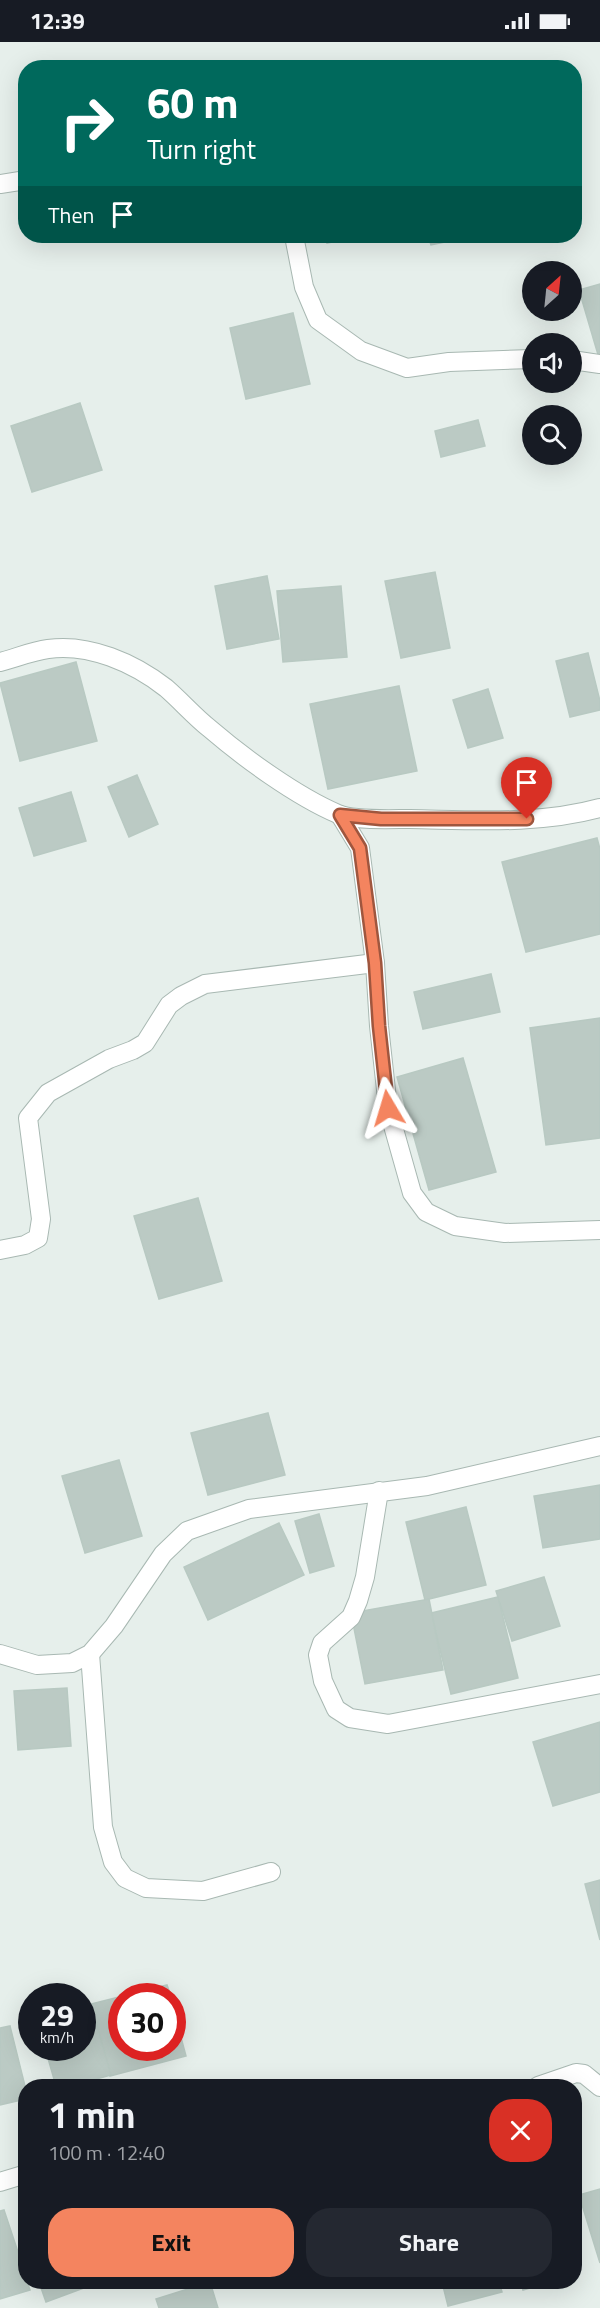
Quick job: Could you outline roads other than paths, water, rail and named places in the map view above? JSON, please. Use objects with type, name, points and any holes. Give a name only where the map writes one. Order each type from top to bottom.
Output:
[{"type":"street","points":[[0,184],[18,181]]},
{"type":"street","points":[[295,243],[304,287],[318,320],[361,351],[407,368],[449,362],[522,359]]},
{"type":"street","points":[[582,361],[600,364]]},
{"type":"street","points":[[0,663],[47,649],[70,648],[96,653],[130,664],[165,688],[210,729],[254,763],[300,793],[340,815],[381,819],[491,820],[561,815],[600,808]]},
{"type":"street","points":[[340,815],[360,848],[375,963],[388,1108],[412,1193],[426,1212],[455,1226],[506,1233],[600,1230]]},
{"type":"street","points":[[0,1250],[25,1245],[38,1238],[41,1219],[28,1118],[48,1093],[109,1059],[145,1043],[169,1005],[205,984],[375,963]]},
{"type":"street","points":[[0,1654],[37,1665],[72,1663],[90,1654],[114,1626],[163,1554],[187,1531],[249,1509],[428,1486],[600,1446]]},
{"type":"street","points":[[379,1491],[365,1577],[358,1601],[351,1617],[322,1643],[318,1655],[323,1681],[336,1709],[350,1718],[388,1724],[600,1684]]},
{"type":"street","points":[[90,1654],[103,1827],[113,1862],[125,1878],[146,1888],[203,1892],[271,1872]]},
{"type":"street","points":[[558,2079],[576,2073],[584,2074],[600,2087]]},
{"type":"street","points":[[0,2182],[18,2176]]}]
